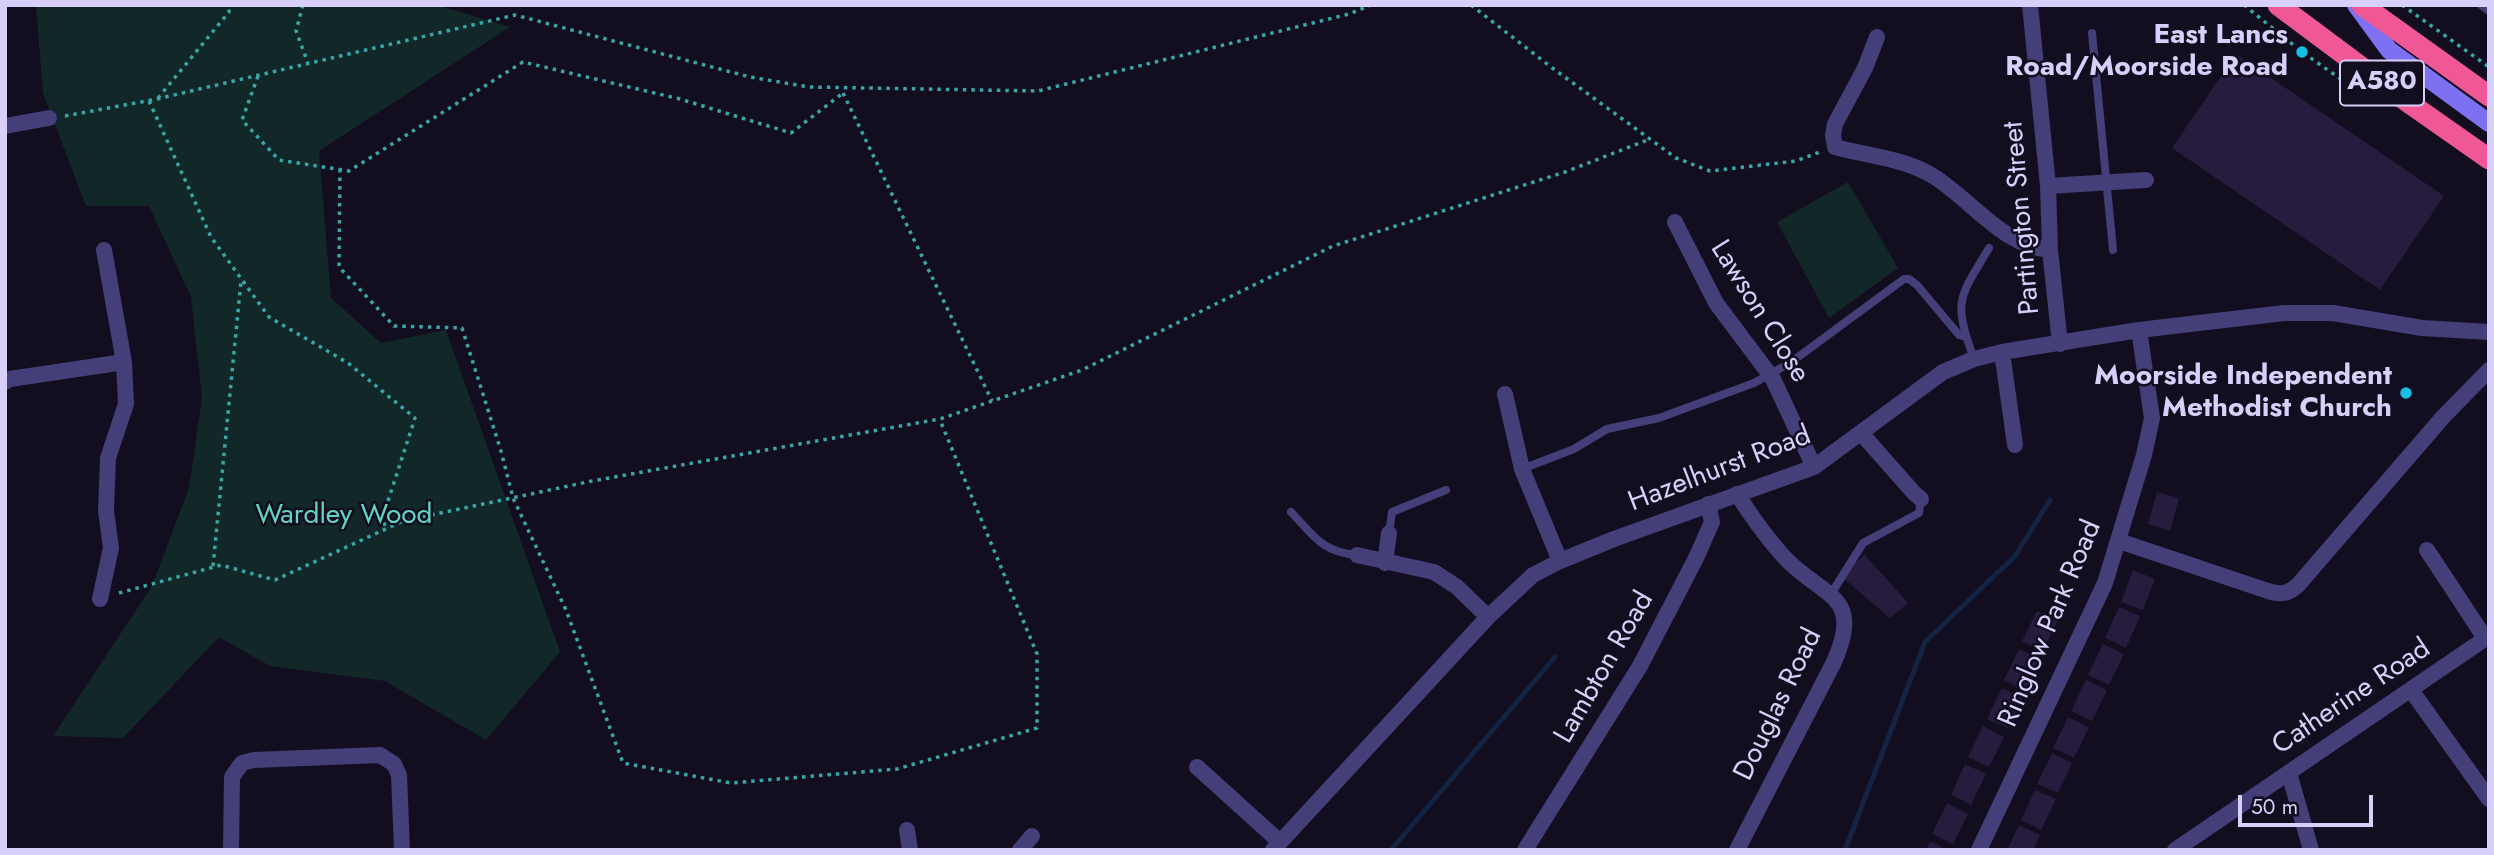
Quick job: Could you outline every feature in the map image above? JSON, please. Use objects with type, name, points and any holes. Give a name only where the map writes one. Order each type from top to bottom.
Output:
[{"type":"highway","name":"A580","points":[[2278,5],[2489,159]]},
{"type":"highway","name":"A580","points":[[2362,5],[2489,96]]},
{"type":"street","name":"Partington Street","points":[[2030,5],[2060,344]]},
{"type":"street","points":[[2356,5],[2389,50],[2489,123]]},
{"type":"street","points":[[1877,37],[1863,72],[1835,124],[1835,148],[1886,157],[1934,176],[1986,220],[2009,235],[2032,248],[2050,250]]},
{"type":"street","points":[[1863,72],[1879,78]]},
{"type":"street","points":[[5,127],[49,118]]},
{"type":"street","points":[[2048,186],[2146,180]]},
{"type":"street","name":"Lawson Close","points":[[1675,222],[1716,303],[1769,374],[1814,467]]},
{"type":"street","points":[[100,599],[111,548],[106,511],[107,458],[126,404],[124,362],[104,250]]},
{"type":"street","name":"Hazelhurst Road","points":[[1276,846],[1488,617],[1533,575],[1560,561],[1708,504],[1814,467],[1943,372],[1974,359],[2003,352],[2230,318],[2333,313],[2422,328],[2489,332]]},
{"type":"street","name":"Ringlow Park Road","points":[[1979,850],[2105,583],[2119,541],[2152,418],[2139,330]]},
{"type":"street","points":[[2003,352],[2015,445]]},
{"type":"street","points":[[5,382],[10,379],[124,362]]},
{"type":"street","points":[[2119,541],[2268,592],[2284,594],[2298,585],[2443,417],[2489,370]]},
{"type":"street","points":[[1506,394],[1522,469],[1560,561]]},
{"type":"street","points":[[1860,433],[1914,494],[1922,499]]},
{"type":"street","name":"Douglas Road","points":[[1737,494],[1759,528],[1788,562],[1831,594],[1843,612],[1846,623],[1845,636],[1834,662],[1737,850]]},
{"type":"street","name":"Lambton Road","points":[[1525,850],[1640,666],[1712,522],[1708,504]]},
{"type":"street","points":[[1385,563],[1389,533]]},
{"type":"street","points":[[2427,550],[2487,637]]},
{"type":"street","points":[[1357,555],[1434,572],[1457,587],[1488,617]]},
{"type":"street","name":"Catherine Road","points":[[2175,850],[2487,637]]},
{"type":"street","points":[[2412,690],[2489,799]]},
{"type":"street","points":[[232,850],[232,782],[234,772],[242,763],[254,760],[380,755],[394,764],[399,775],[402,850]]},
{"type":"street","points":[[1197,767],[1276,846]]},
{"type":"street","points":[[2289,773],[2311,850]]},
{"type":"street","points":[[907,830],[910,850]]},
{"type":"street","points":[[1020,850],[1032,836]]},
{"type":"lane","points":[[2481,5],[2489,11]]},
{"type":"lane","points":[[2092,33],[2113,250]]},
{"type":"lane","points":[[1974,359],[1960,309],[1962,295],[1989,248]]},
{"type":"lane","points":[[1522,469],[1574,449],[1607,429],[1659,418],[1754,383],[1790,363],[1904,279],[1917,285],[1959,335],[1966,337]]},
{"type":"lane","points":[[1389,533],[1392,512],[1446,490]]},
{"type":"lane","points":[[1831,594],[1863,543],[1919,513],[1922,499]]},
{"type":"lane","points":[[1291,512],[1323,545],[1336,553],[1357,555]]},
{"type":"path","points":[[157,100],[229,12],[229,5]]},
{"type":"path","points":[[303,5],[296,31],[308,64]]},
{"type":"path","points":[[49,118],[157,100],[515,15],[750,77],[809,87],[1038,91],[1335,17],[1371,5]]},
{"type":"path","points":[[1471,5],[1676,158],[1710,171],[1796,161],[1835,148]]},
{"type":"path","points":[[2402,5],[2489,67]]},
{"type":"path","points":[[258,76],[242,120],[279,160],[349,171],[523,62],[680,99],[792,133],[843,93]]},
{"type":"path","points":[[841,88],[992,401]]},
{"type":"path","points":[[149,101],[211,237],[270,317],[348,363],[415,418],[386,507],[384,529]]},
{"type":"path","points":[[100,599],[221,565],[275,580],[403,521],[592,481],[940,419],[1083,370],[1333,246],[1565,172],[1650,139]]},
{"type":"path","points":[[340,169],[339,267],[394,326],[462,328],[513,498],[566,610],[623,763],[731,783],[897,769],[1037,728],[1037,654],[940,419]]},
{"type":"path","points":[[213,567],[241,279]]},
{"type":"green space","name":"Wardley Wood","points":[[36,5],[437,5],[510,27],[319,151],[331,298],[381,343],[446,330],[560,652],[486,740],[385,681],[270,666],[219,637],[123,738],[53,736],[152,586],[189,488],[202,398],[191,297],[149,206],[86,206],[43,93]]},
{"type":"green space","points":[[1848,182],[1898,268],[1829,318],[1777,222]]},
{"type":"building","points":[[2236,54],[2444,196],[2380,290],[2172,148]]},
{"type":"building","points":[[2157,492],[2179,498],[2170,531],[2148,524]]},
{"type":"building","points":[[1865,555],[1908,603],[1890,618],[1842,577]]},
{"type":"building","points":[[2133,570],[2155,579],[2143,610],[2121,602]]},
{"type":"building","points":[[2119,607],[2140,616],[2126,648],[2105,638]]},
{"type":"building","points":[[2037,611],[2058,620],[2043,651],[2022,641]]},
{"type":"building","points":[[2103,644],[2124,654],[2109,685],[2088,675]]},
{"type":"building","points":[[2019,649],[2040,659],[2025,690],[2004,680]]},
{"type":"building","points":[[2086,680],[2107,690],[2092,721],[2071,711]]},
{"type":"building","points":[[2002,688],[2022,698],[2008,728],[1987,719]]},
{"type":"building","points":[[2068,717],[2089,727],[2074,758],[2053,748]]},
{"type":"building","points":[[1983,726],[2004,737],[1989,767],[1968,757]]},
{"type":"building","points":[[2052,753],[2072,763],[2058,793],[2037,784]]},
{"type":"building","points":[[1965,764],[1986,774],[1971,805],[1951,795]]},
{"type":"building","points":[[2035,790],[2056,799],[2041,830],[2021,820]]},
{"type":"building","points":[[1947,803],[1968,814],[1953,844],[1932,834]]},
{"type":"building","points":[[2019,825],[2040,835],[2033,850],[2007,850]]},
{"type":"building","points":[[1930,841],[1947,850],[1926,850]]},
{"type":"waterway","points":[[1845,850],[1925,642],[2015,556],[2050,500]]},
{"type":"waterway","points":[[1391,850],[1555,657]]},
{"type":"place","name":"East Lancs Road/Moorside Road","points":[[2302,52]]},
{"type":"place","name":"Moorside Independent Methodist Church","points":[[2406,393]]}]
